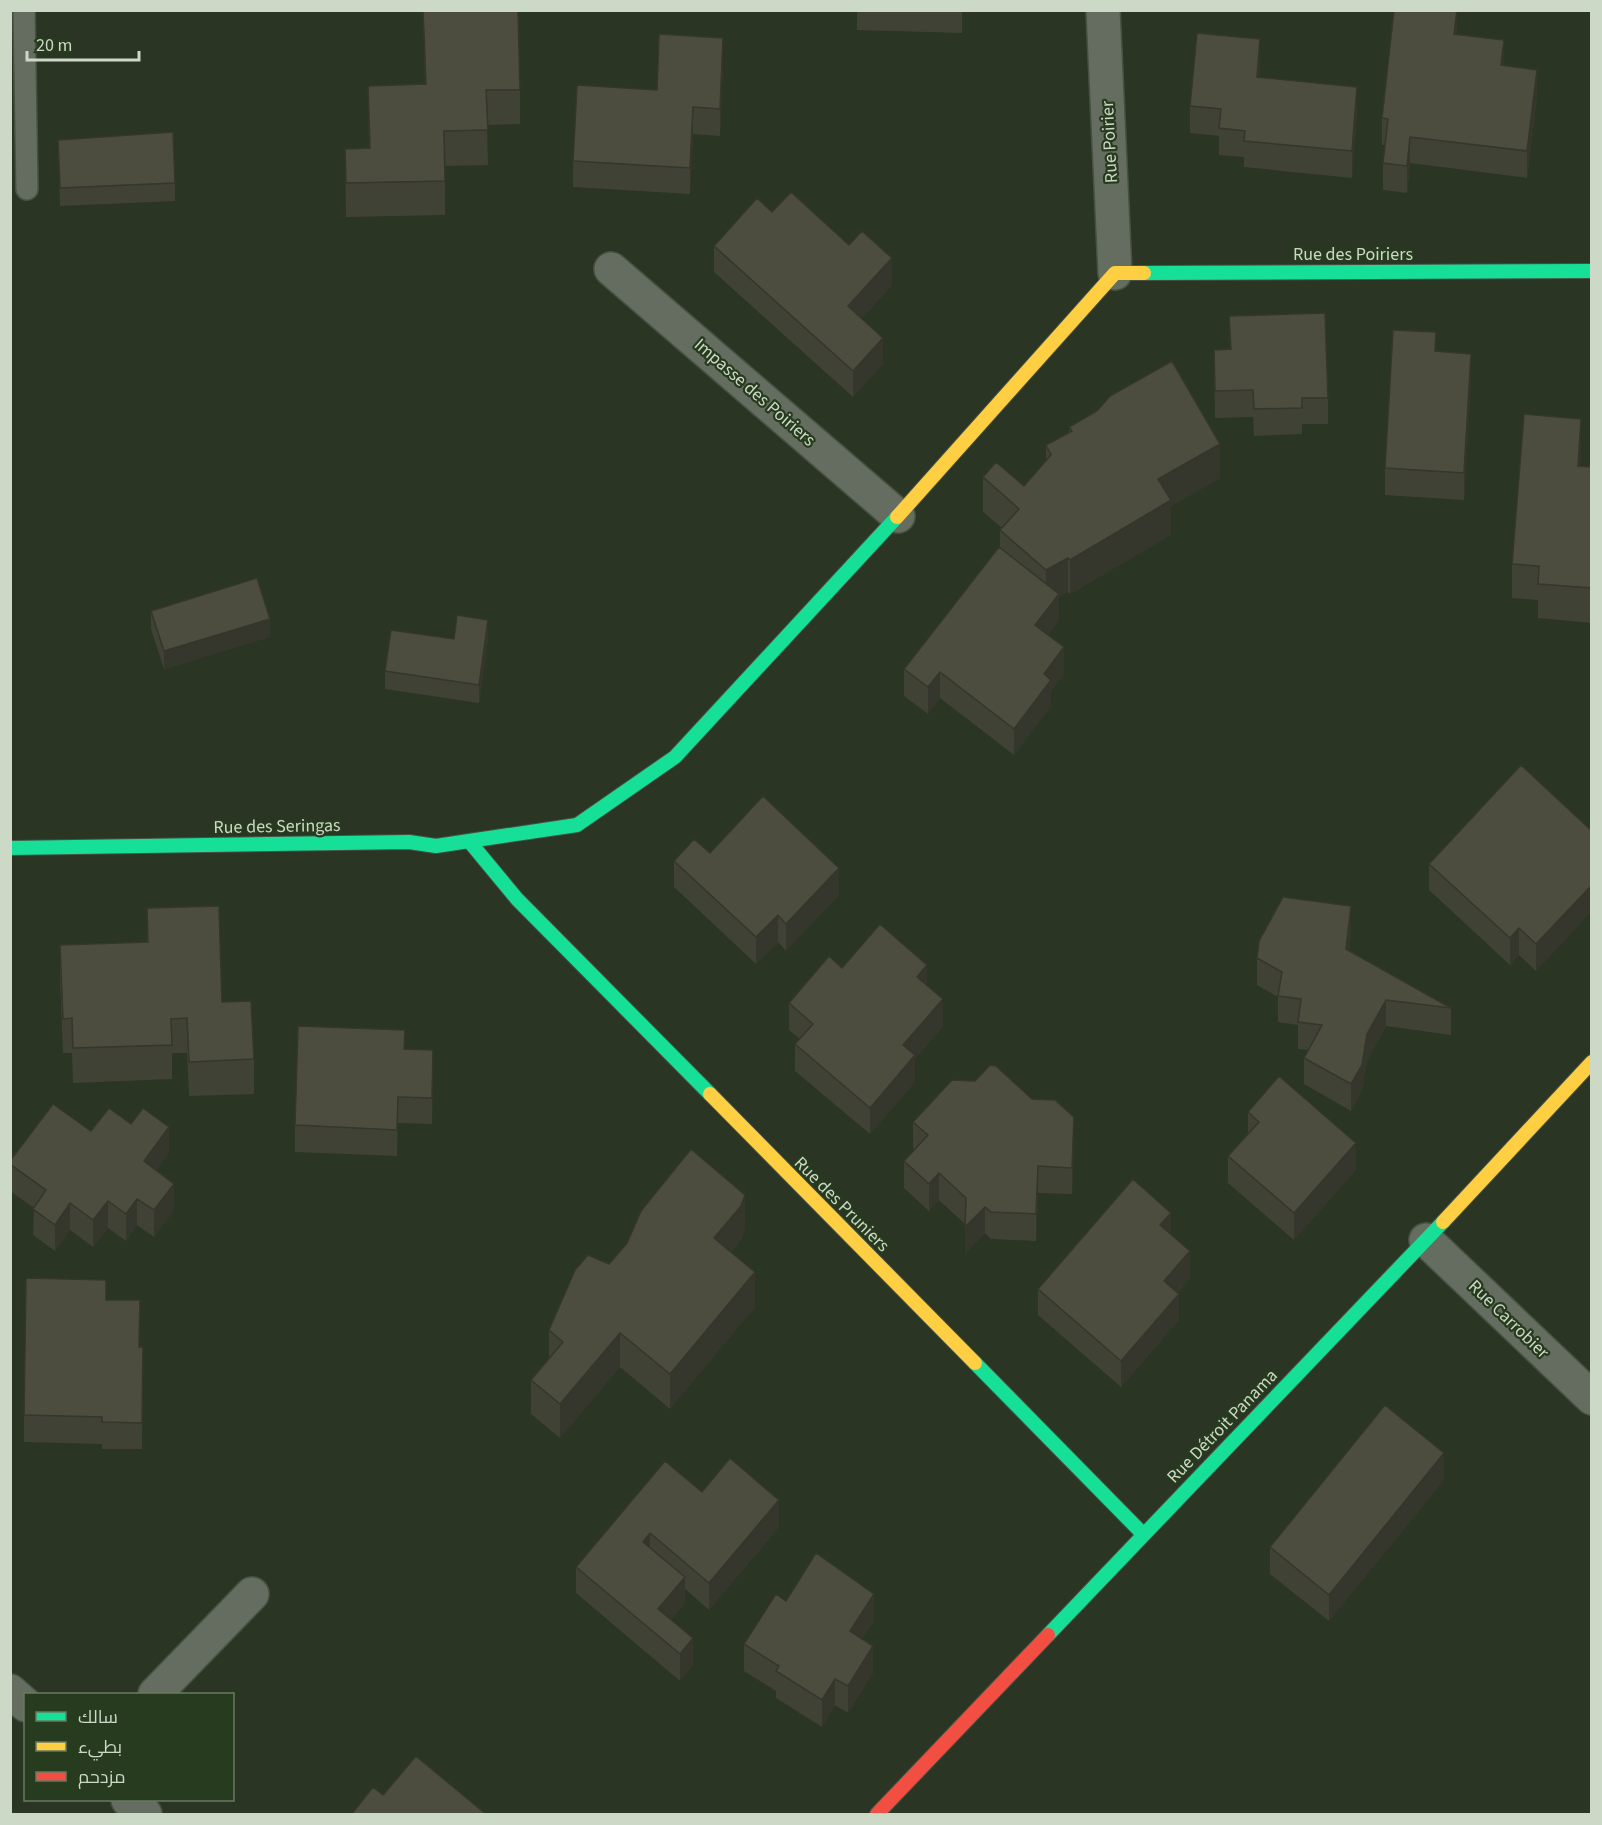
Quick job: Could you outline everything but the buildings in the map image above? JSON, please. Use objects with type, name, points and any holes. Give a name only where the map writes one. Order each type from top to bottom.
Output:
[{"type":"street","name":"Rue Poirier","points":[[1103,10],[1115,273]]},
{"type":"street","name":"Impasse des Poiriers","points":[[611,269],[898,516]]},
{"type":"street","name":"Rue des Poiriers","points":[[1115,273],[1592,271]]},
{"type":"street","name":"Rue des Seringas","points":[[10,848],[409,843],[436,846],[577,825],[675,757],[898,516],[1115,273]]},
{"type":"street","name":"Rue des Pruniers","points":[[469,841],[516,899],[1143,1534]]},
{"type":"street","name":"Rue Détroit Panama","points":[[877,1815],[1426,1240],[1592,1062]]},
{"type":"street","name":"Rue Carrobier","points":[[1426,1240],[1592,1398]]},
{"type":"street","points":[[157,1693],[252,1594]]},
{"type":"street","points":[[10,1691],[24,1703]]},
{"type":"street","points":[[129,1801],[145,1815]]},
{"type":"lane","points":[[24,10],[27,189]]},
{"type":"traffic: fast","points":[[1144,273],[1592,271]]},
{"type":"traffic: fast","points":[[469,841],[577,825],[675,757],[897,517]]},
{"type":"traffic: fast","points":[[10,848],[409,842],[436,846],[469,841],[517,899],[710,1094]]},
{"type":"traffic: fast","points":[[1048,1635],[1443,1222]]},
{"type":"traffic: fast","points":[[975,1363],[1143,1534]]},
{"type":"traffic: slow","points":[[897,517],[1115,273],[1144,273]]},
{"type":"traffic: slow","points":[[1443,1222],[1592,1062]]},
{"type":"traffic: slow","points":[[710,1094],[975,1363]]},
{"type":"traffic: jam","points":[[877,1814],[1048,1635]]}]
